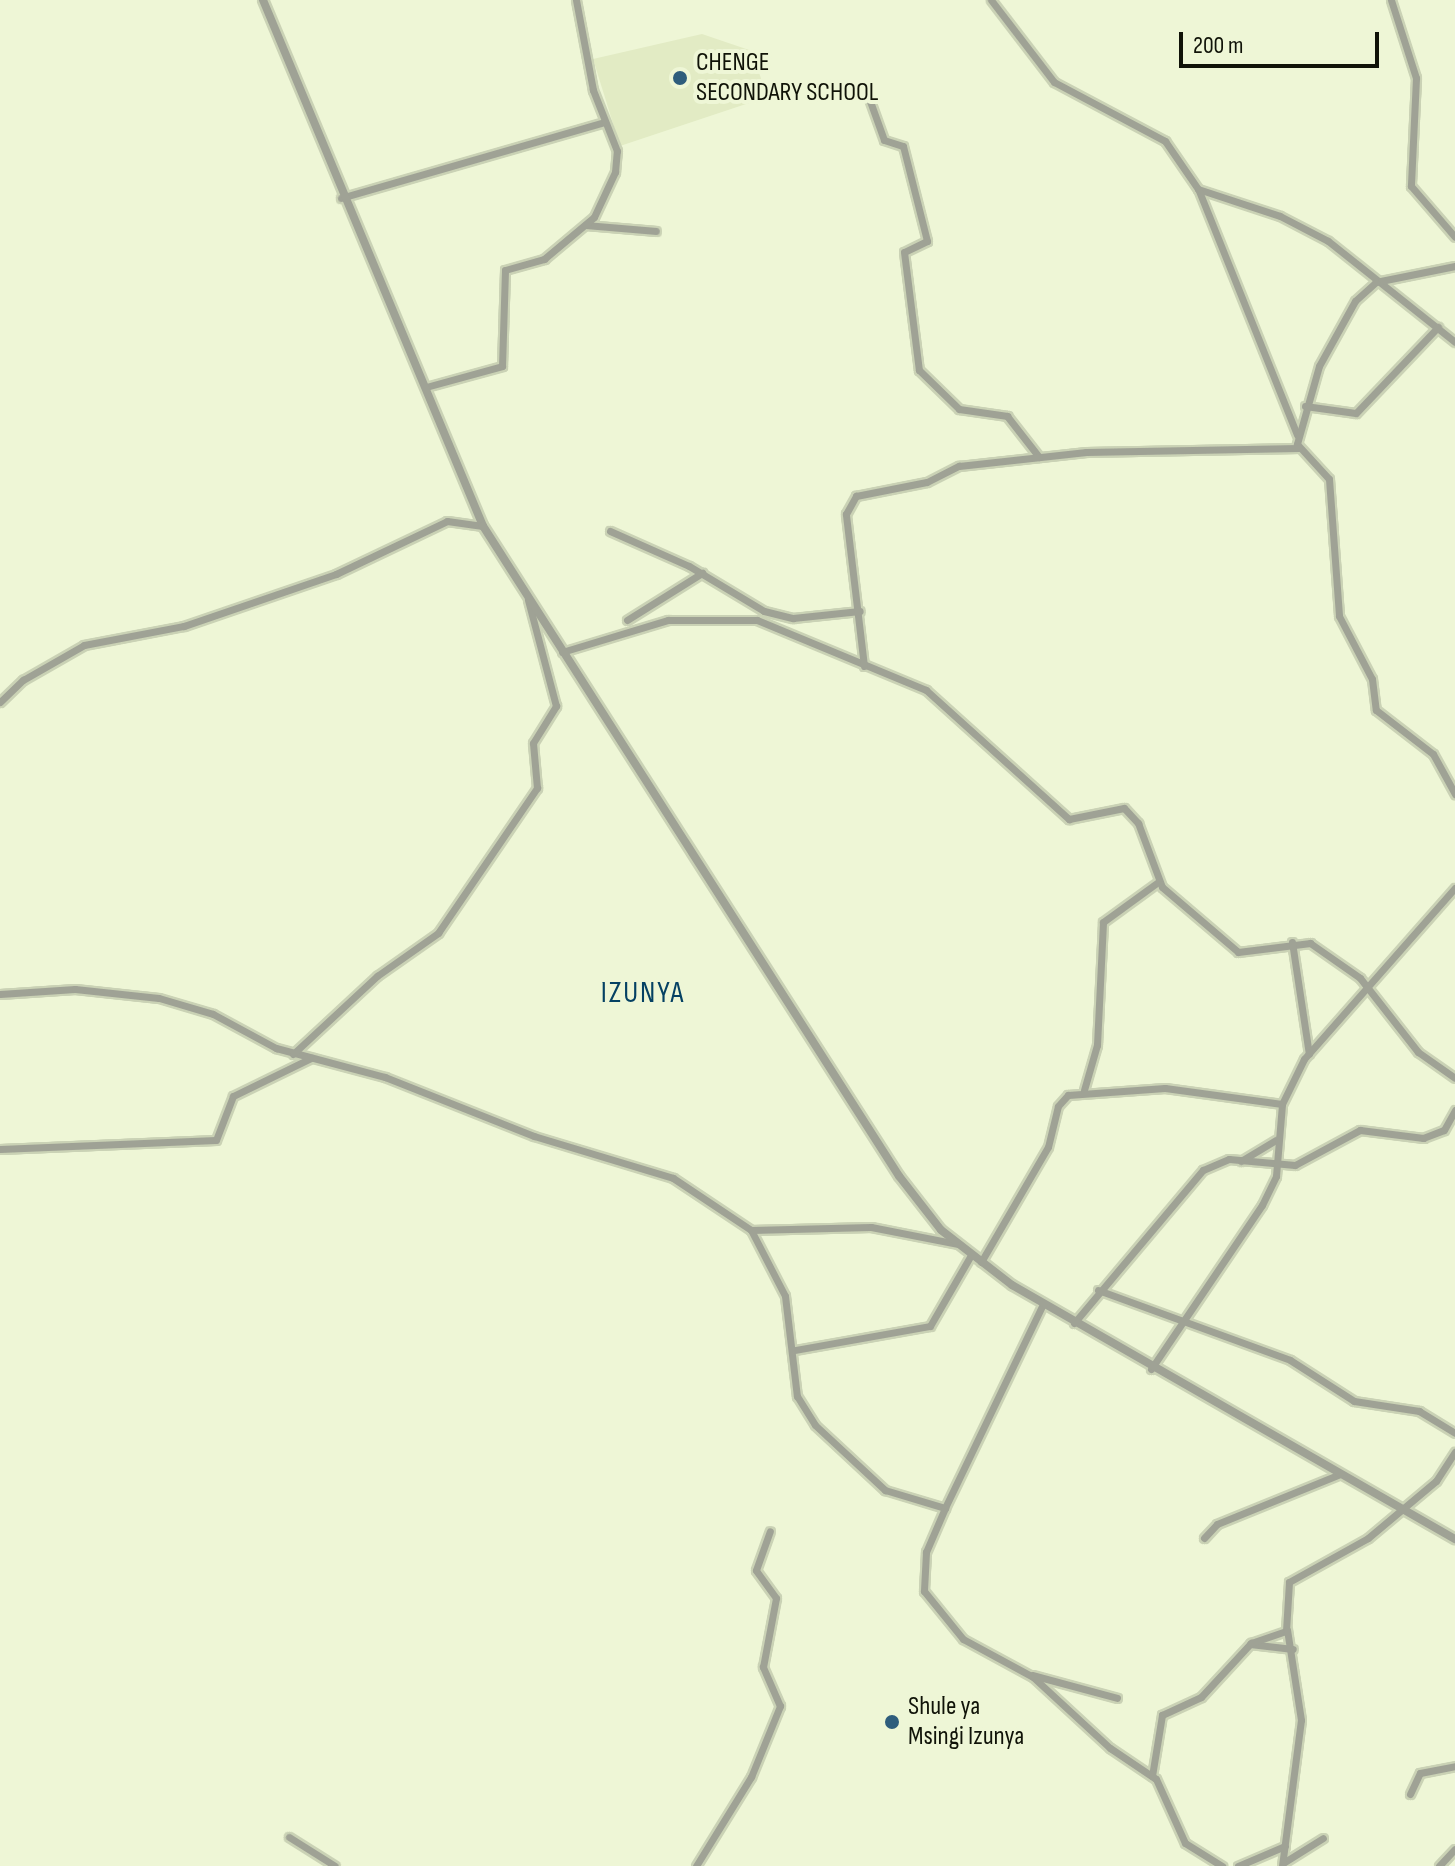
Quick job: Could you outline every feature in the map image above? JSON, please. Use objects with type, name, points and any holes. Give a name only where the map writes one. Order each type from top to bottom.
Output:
[{"type":"street","points":[[263,0],[341,198],[426,387],[483,526],[899,1176],[958,1244],[1043,1304],[1151,1369],[1455,1539]]},
{"type":"street","points":[[426,387],[502,366],[505,270],[544,259],[602,207],[618,164],[604,122],[576,0]]},
{"type":"street","points":[[991,0],[1054,82],[1165,141],[1198,189],[1299,448],[1329,479],[1339,616],[1369,671],[1378,713],[1433,754],[1455,794]]},
{"type":"street","points":[[1391,0],[1416,78],[1411,186],[1455,237]]},
{"type":"street","points":[[866,90],[884,140],[903,146],[927,241],[904,252],[919,370],[959,409],[1007,416],[1039,457]]},
{"type":"street","points":[[341,198],[604,122]]},
{"type":"street","points":[[1198,189],[1280,216],[1336,246],[1376,282],[1455,342]]},
{"type":"street","points":[[584,225],[656,231]]},
{"type":"street","points":[[1297,438],[1305,406],[1355,301],[1376,282],[1455,266]]},
{"type":"street","points":[[1305,406],[1356,413],[1438,327]]},
{"type":"street","points":[[864,666],[860,611],[846,514],[851,498],[959,466],[1039,457],[1189,445],[1276,453],[1299,448]]},
{"type":"street","points":[[0,702],[23,680],[84,645],[184,626],[336,574],[447,521],[483,526]]},
{"type":"street","points":[[610,531],[702,573],[739,601],[776,614],[860,611]]},
{"type":"street","points":[[627,620],[702,573]]},
{"type":"street","points":[[293,1054],[377,976],[438,933],[537,788],[533,743],[556,706],[526,592]]},
{"type":"street","points":[[562,652],[628,627],[727,617],[780,625],[942,700],[1069,819],[1124,808],[1138,823],[1158,882],[1242,954],[1292,942],[1310,943],[1372,990],[1418,1052],[1455,1078]]},
{"type":"street","points":[[1084,1090],[1097,1045],[1103,922],[1158,882]]},
{"type":"street","points":[[1151,1369],[1262,1205],[1277,1168],[1276,1140],[1282,1104],[1309,1054],[1372,990],[1455,888]]},
{"type":"street","points":[[1292,942],[1309,1054]]},
{"type":"street","points":[[0,994],[75,989],[159,998],[213,1014],[293,1054],[385,1077],[549,1142],[673,1178],[751,1230],[785,1296],[795,1350],[797,1396],[815,1425],[885,1490],[945,1508]]},
{"type":"street","points":[[0,1149],[216,1140],[233,1096],[311,1058]]},
{"type":"street","points":[[981,1262],[1048,1147],[1058,1106],[1084,1090],[1165,1088],[1282,1104]]},
{"type":"street","points":[[1074,1323],[1098,1290],[1164,1222],[1195,1176],[1226,1160],[1277,1168],[1360,1130],[1434,1135],[1455,1110]]},
{"type":"street","points":[[1241,1161],[1276,1140]]},
{"type":"street","points":[[751,1230],[871,1227],[958,1244]]},
{"type":"street","points":[[795,1350],[930,1326],[971,1255]]},
{"type":"street","points":[[1098,1290],[1290,1360],[1354,1401],[1419,1411],[1455,1433]]},
{"type":"street","points":[[1043,1304],[926,1552],[924,1591],[963,1639],[1030,1675],[1152,1776],[1185,1843],[1208,1863],[1222,1866]]},
{"type":"street","points":[[1282,1865],[1301,1720],[1293,1649],[1287,1630],[1289,1582],[1368,1538],[1400,1508],[1436,1481],[1455,1452]]},
{"type":"street","points":[[1204,1538],[1217,1524],[1340,1474]]},
{"type":"street","points":[[696,1866],[751,1777],[780,1706],[763,1667],[776,1598],[756,1570],[770,1531]]},
{"type":"street","points":[[1152,1776],[1162,1715],[1201,1697],[1250,1644],[1287,1630]]},
{"type":"street","points":[[1250,1644],[1293,1649]]},
{"type":"street","points":[[1030,1675],[1117,1698]]},
{"type":"street","points":[[1410,1794],[1420,1773],[1455,1766]]},
{"type":"street","points":[[289,1837],[335,1866]]},
{"type":"street","points":[[1282,1865],[1323,1838]]},
{"type":"street","points":[[1238,1866],[1285,1846]]},
{"type":"street","points":[[1439,1866],[1455,1849]]},
{"type":"shaded area","name":"CHENGE SECONDARY SCHOOL","points":[[702,34],[752,51],[767,97],[620,146],[593,59]]},
{"type":"place","name":"CHENGE SECONDARY SCHOOL","points":[[680,78]]},
{"type":"place","name":"Shule ya Msingi Izunya","points":[[892,1722]]},
{"type":"district","name":"IZUNYA","points":[[643,993]]}]
